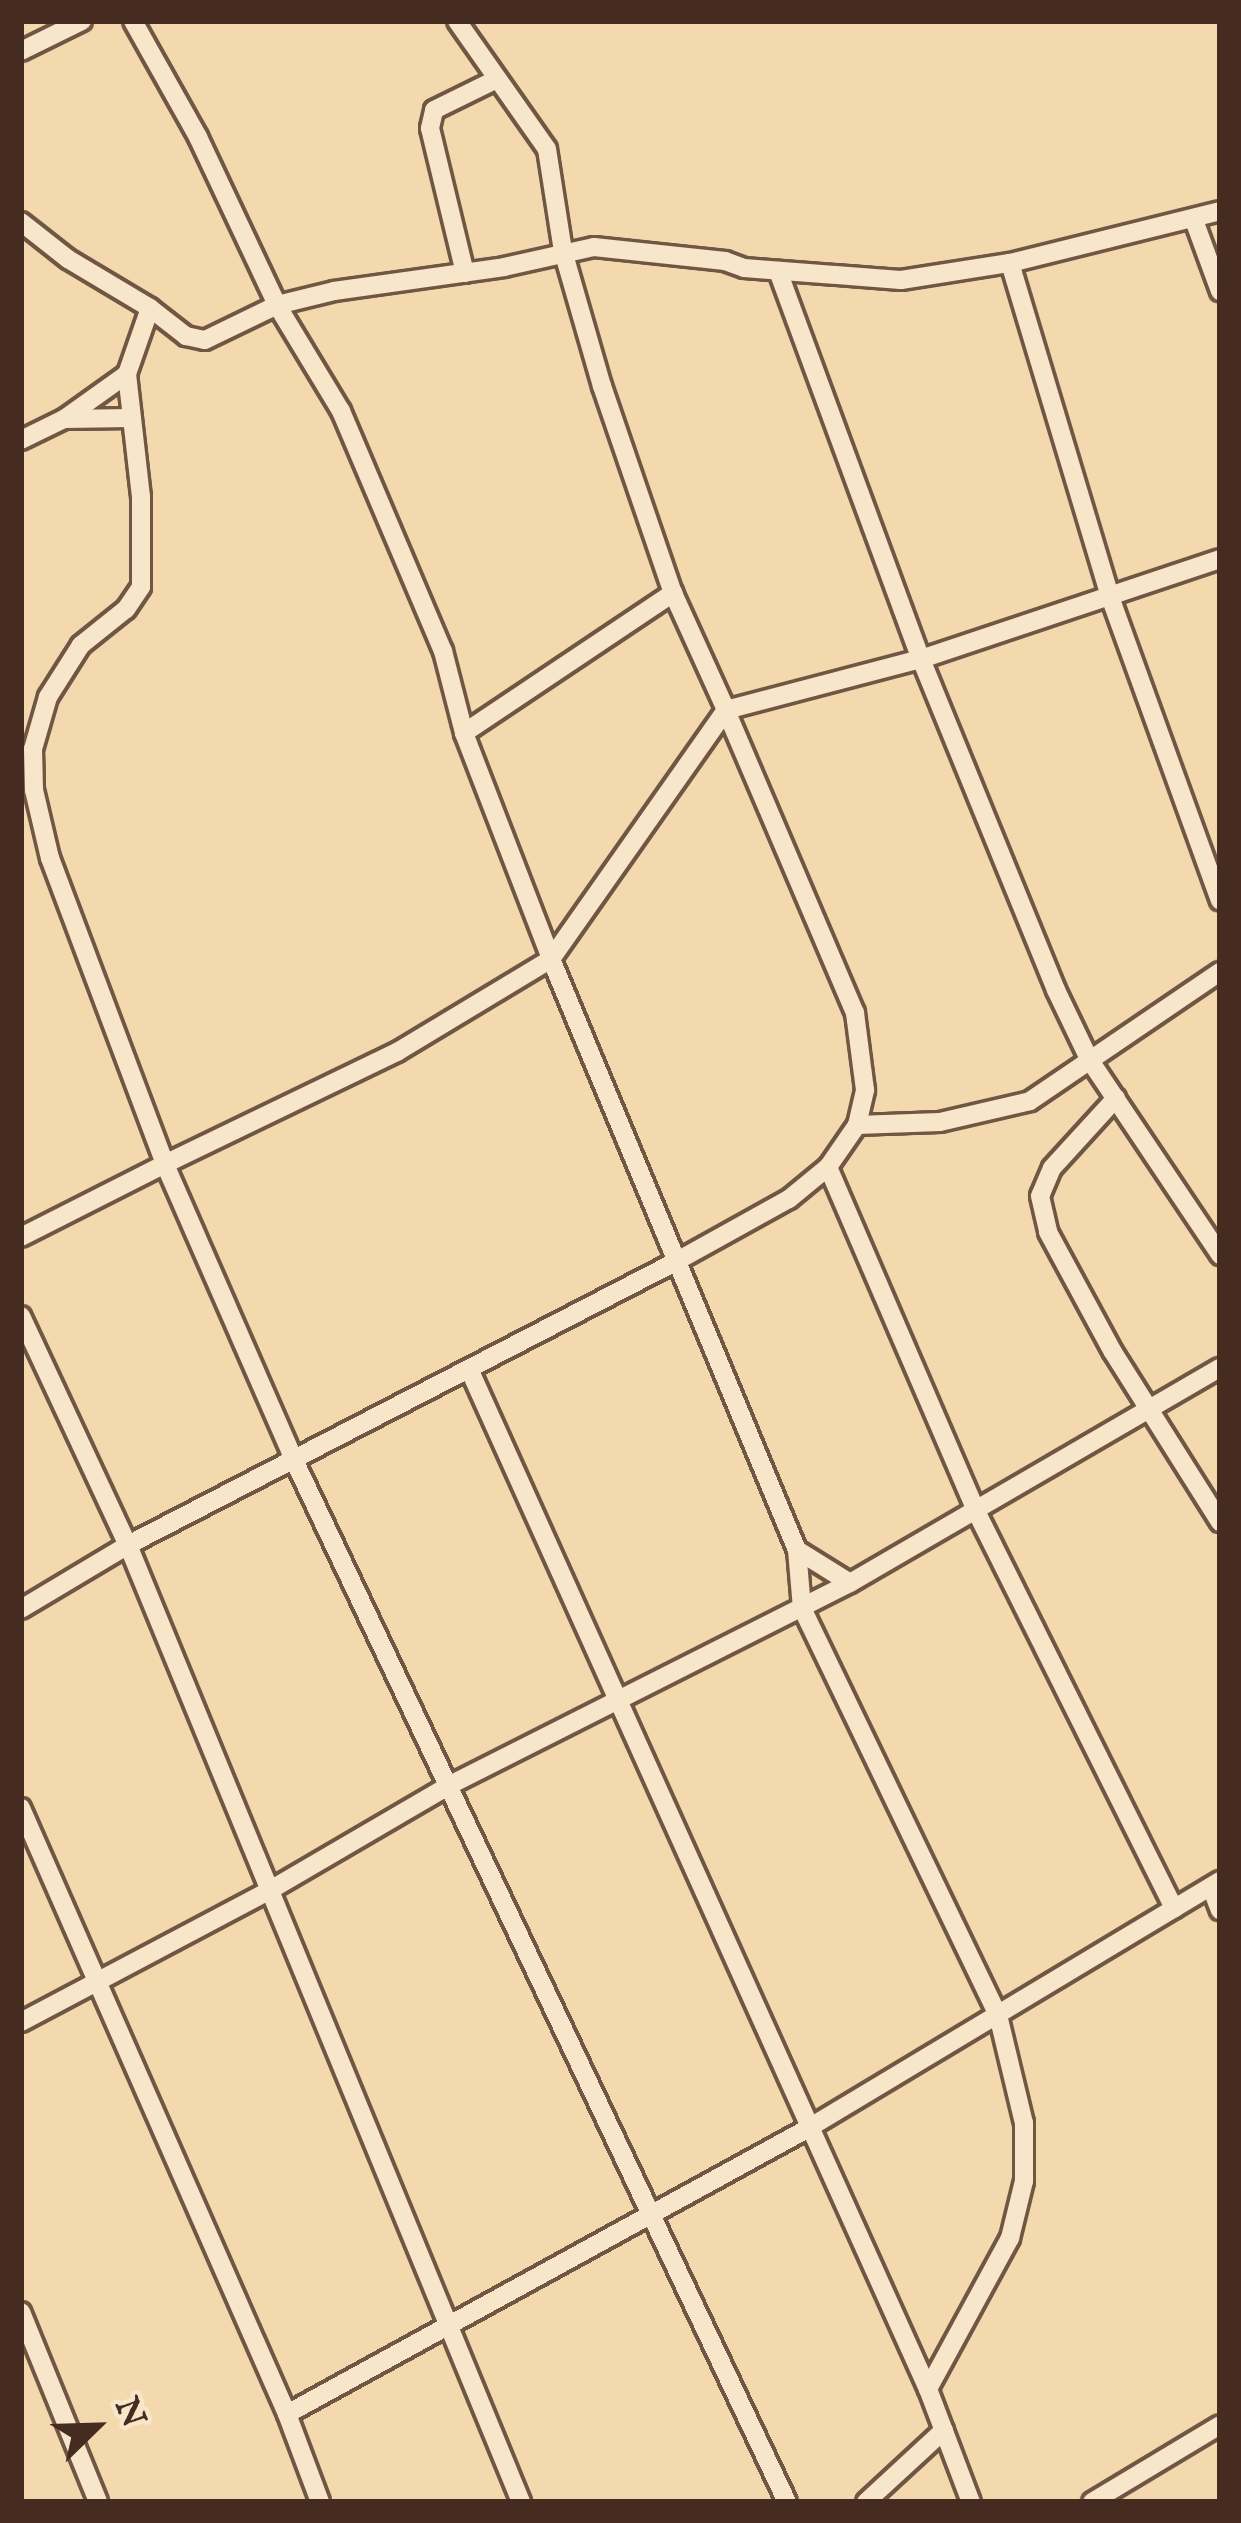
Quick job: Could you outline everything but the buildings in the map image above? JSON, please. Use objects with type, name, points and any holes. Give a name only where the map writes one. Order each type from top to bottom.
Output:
[{"type":"street","points":[[21,51],[82,21]]},
{"type":"street","points":[[133,21],[190,122],[278,305],[341,411],[443,651],[464,733],[551,959],[797,1550],[802,1608],[998,2015],[1024,2123],[1024,2181],[1010,2238],[928,2389]]},
{"type":"street","points":[[21,1609],[128,1545],[470,1371],[789,1199],[827,1167],[857,1125],[865,1090],[855,1013],[673,593],[562,251],[547,149],[457,21]]},
{"type":"street","points":[[465,273],[430,128],[434,110],[495,80]]},
{"type":"street","points":[[21,222],[68,259],[151,308],[186,336],[205,340],[278,305],[334,291],[465,273],[562,251],[594,247],[778,271],[901,280],[1010,263],[1220,211]]},
{"type":"street","points":[[1194,220],[1220,291]]},
{"type":"street","points":[[1010,263],[1108,594],[1220,899]]},
{"type":"street","points":[[778,271],[921,659],[1089,1059],[1220,1256]]},
{"type":"street","points":[[151,308],[127,374],[141,497],[141,587],[127,609],[81,645],[48,697],[33,749],[34,790],[50,858],[165,1164],[295,1462],[646,2213],[787,2502]]},
{"type":"street","points":[[21,440],[64,419],[127,374]]},
{"type":"street","points":[[64,419],[132,418]]},
{"type":"street","points":[[21,1237],[397,1052],[551,959],[725,710],[921,659],[1220,559]]},
{"type":"street","points":[[464,733],[673,593]]},
{"type":"street","points":[[21,763],[34,790]]},
{"type":"street","points":[[857,1125],[940,1122],[1030,1101],[1220,972]]},
{"type":"street","points":[[1116,1098],[1052,1168],[1040,1196],[1048,1232],[1113,1352],[1220,1522]]},
{"type":"street","points":[[827,1167],[976,1511],[1174,1908]]},
{"type":"street","points":[[21,1316],[128,1545],[272,1889],[446,2330],[521,2502]]},
{"type":"street","points":[[21,2022],[272,1889],[448,1786],[850,1583],[1220,1368]]},
{"type":"street","points":[[470,1371],[928,2389],[971,2502]]},
{"type":"street","points":[[797,1550],[850,1583]]},
{"type":"street","points":[[21,1808],[287,2414],[320,2502]]},
{"type":"street","points":[[287,2414],[807,2128],[1215,1884],[1220,1910]]},
{"type":"street","points":[[21,2312],[98,2502]]},
{"type":"street","points":[[1092,2502],[1220,2425]]},
{"type":"street","points":[[866,2502],[944,2430]]}]
